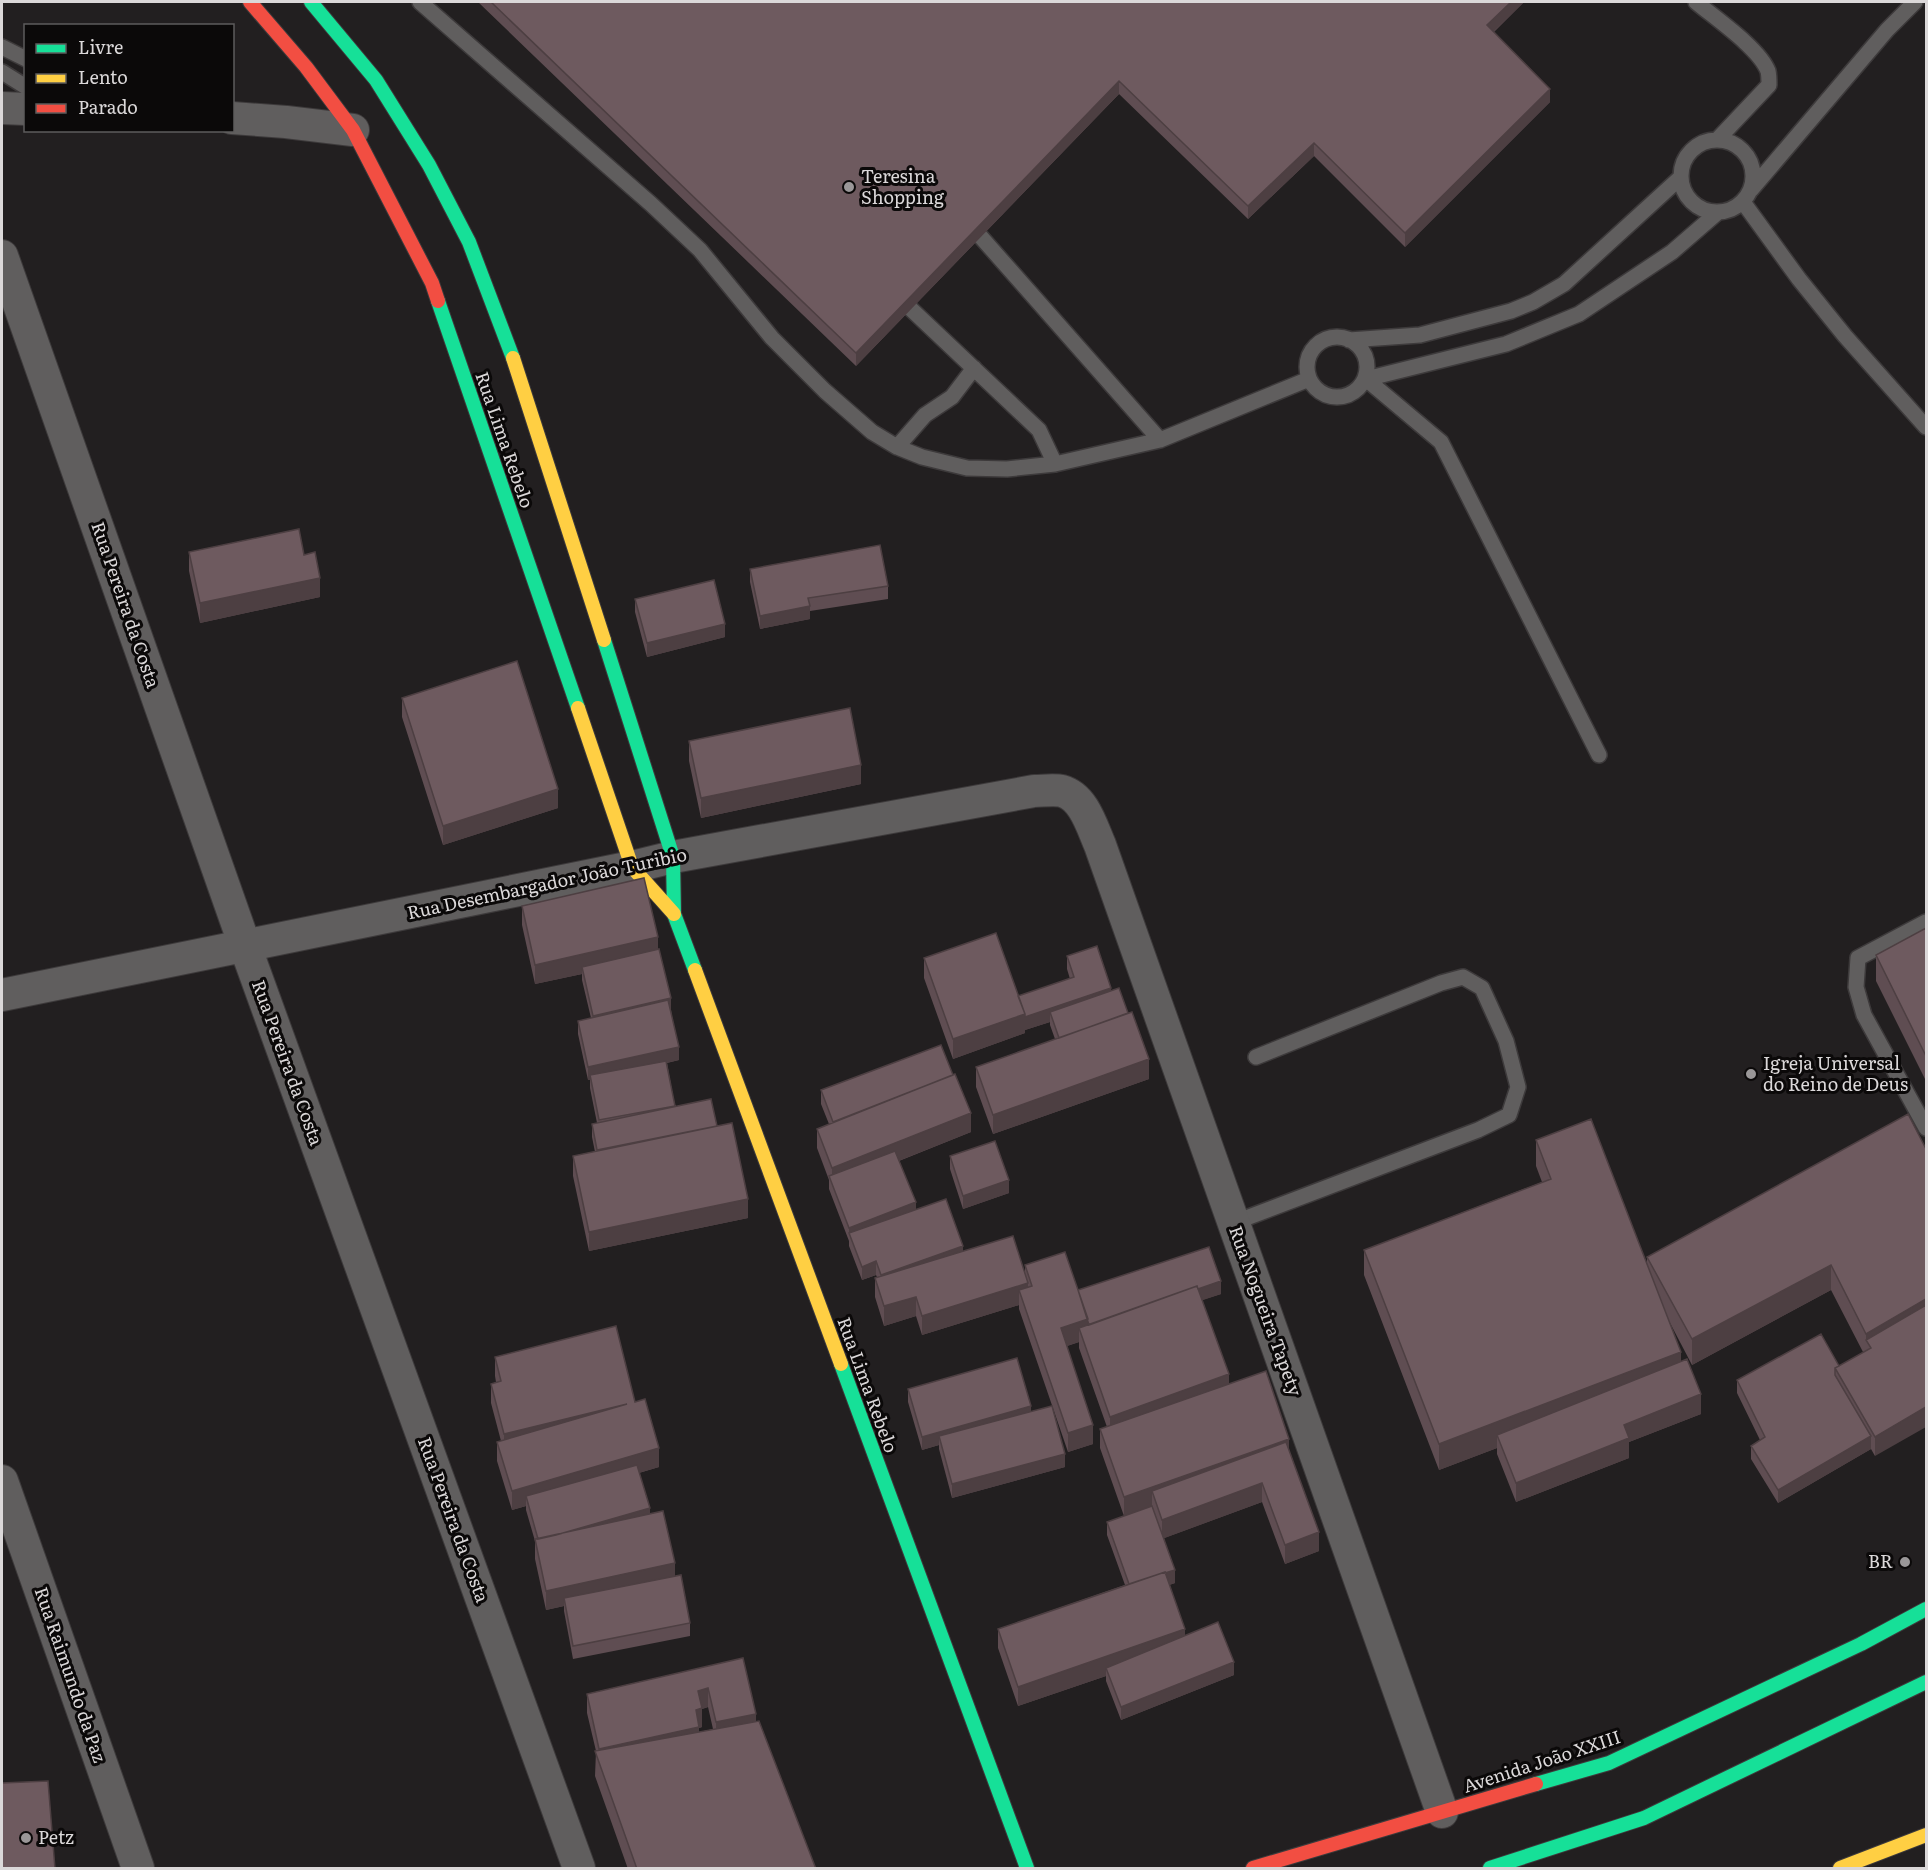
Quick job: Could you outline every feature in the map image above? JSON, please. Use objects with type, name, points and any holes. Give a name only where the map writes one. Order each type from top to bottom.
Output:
[{"type":"street","name":"Rua Lima Rebelo","points":[[250,2],[306,67],[353,130],[432,283],[632,867],[674,914]]},
{"type":"street","name":"Rua Lima Rebelo","points":[[311,2],[376,80],[429,165],[469,242],[520,376],[673,857],[674,914],[1027,1869]]},
{"type":"street","points":[[234,118],[353,130]]},
{"type":"street","name":"Rua Pereira da Costa","points":[[2,256],[245,946],[579,1869]]},
{"type":"street","name":"Rua Desembargador João Turibio","points":[[2,995],[673,857],[1034,791],[1061,791],[1074,796],[1085,812]]},
{"type":"street","name":"Rua Nogueira Tapety","points":[[1085,812],[1100,845],[1442,1812]]},
{"type":"street","name":"Rua Raimundo da Paz","points":[[2,1484],[138,1869]]},
{"type":"street","name":"Avenida João XXIII","points":[[1253,1869],[1610,1763],[1861,1644],[1926,1609]]},
{"type":"street","points":[[1490,1869],[1644,1818],[1926,1682]]},
{"type":"street","points":[[1840,1869],[1926,1835]]},
{"type":"lane","points":[[420,2],[651,204],[700,250],[779,346],[825,391],[872,432],[897,447],[922,457],[967,468],[1007,469],[1055,464],[1160,440],[1309,379]]},
{"type":"lane","points":[[1696,2],[1747,44],[1761,59],[1768,72],[1769,85],[1717,140]]},
{"type":"lane","points":[[1747,196],[1754,177],[1751,163],[1743,150],[1731,142],[1717,140],[1703,143],[1691,151],[1683,162],[1681,177],[1683,191],[1691,202],[1703,210],[1717,213],[1731,210],[1747,196],[1887,30],[1915,2]]},
{"type":"lane","points":[[2,47],[24,58]]},
{"type":"lane","points":[[2,72],[16,102]]},
{"type":"lane","points":[[1350,340],[1359,346],[1366,356],[1368,368],[1366,379],[1359,389],[1348,396],[1337,398],[1326,396],[1316,389],[1309,379],[1307,367],[1309,355],[1326,339],[1338,337],[1350,340],[1420,335],[1533,302],[1564,284],[1681,177]]},
{"type":"lane","points":[[1747,196],[1799,279],[1845,336],[1926,427]]},
{"type":"lane","points":[[1366,379],[1506,344],[1579,314],[1672,252],[1717,213]]},
{"type":"lane","points":[[981,237],[1160,440]]},
{"type":"lane","points":[[911,309],[1039,430],[1055,464]]},
{"type":"lane","points":[[897,447],[925,415],[952,397],[974,368]]},
{"type":"lane","points":[[1366,379],[1441,442],[1599,755]]},
{"type":"lane","points":[[1926,922],[1858,958],[1856,987],[1864,1015],[1926,1128]]},
{"type":"lane","points":[[1233,1223],[1478,1130],[1509,1114],[1518,1088],[1506,1041],[1482,988],[1463,977],[1441,983],[1256,1057]]},
{"type":"building","name":"Teresina Shopping","points":[[491,2],[1511,2],[1487,25],[1550,89],[1405,233],[1314,143],[1248,206],[1119,81],[856,353]]},
{"type":"building","points":[[299,529],[304,555],[315,552],[320,578],[200,603],[189,552]]},
{"type":"building","points":[[880,545],[888,586],[808,598],[810,606],[760,616],[750,569]]},
{"type":"building","points":[[714,580],[725,624],[647,643],[635,599]]},
{"type":"building","points":[[517,661],[558,789],[443,826],[402,698]]},
{"type":"building","points":[[850,708],[861,765],[701,798],[689,741]]},
{"type":"building","points":[[644,878],[658,937],[535,965],[522,906]]},
{"type":"building","points":[[1926,928],[1926,1056],[1876,955]]},
{"type":"building","points":[[996,933],[1025,1014],[953,1039],[924,958]]},
{"type":"building","points":[[1097,946],[1111,988],[1025,1017],[1018,996],[1074,977],[1067,956]]},
{"type":"building","points":[[659,949],[671,998],[593,1016],[582,967]]},
{"type":"building","points":[[1119,988],[1128,1013],[1059,1038],[1050,1012]]},
{"type":"building","points":[[668,1000],[679,1047],[588,1067],[578,1021]]},
{"type":"building","points":[[1132,1012],[1149,1059],[993,1115],[976,1067]]},
{"type":"building","points":[[941,1045],[953,1075],[833,1122],[821,1090]]},
{"type":"building","points":[[666,1061],[675,1106],[599,1120],[590,1075]]},
{"type":"building","points":[[955,1074],[971,1113],[832,1168],[817,1129]]},
{"type":"building","points":[[711,1099],[717,1126],[597,1150],[592,1124]]},
{"type":"building","points":[[1908,1114],[1926,1149],[1926,1299],[1866,1334],[1831,1265],[1692,1339],[1647,1257]]},
{"type":"building","points":[[1591,1119],[1681,1352],[1439,1444],[1364,1250],[1551,1179],[1536,1140]]},
{"type":"building","points":[[732,1123],[748,1199],[589,1232],[573,1156]]},
{"type":"building","points":[[995,1141],[1009,1180],[963,1196],[950,1156]]},
{"type":"building","points":[[895,1151],[916,1202],[849,1228],[829,1176]]},
{"type":"building","points":[[946,1199],[963,1246],[881,1275],[876,1261],[862,1267],[849,1233]]},
{"type":"building","points":[[1013,1236],[1028,1283],[922,1316],[916,1297],[884,1306],[875,1278]]},
{"type":"building","points":[[1209,1247],[1221,1281],[1198,1289],[1197,1286],[1089,1325],[1078,1290]]},
{"type":"building","points":[[1065,1252],[1088,1319],[1061,1328],[1093,1425],[1068,1433],[1019,1290],[1032,1286],[1025,1265]]},
{"type":"building","points":[[1197,1286],[1229,1374],[1110,1417],[1079,1328]]},
{"type":"building","points":[[1926,1305],[1926,1407],[1875,1437],[1835,1368],[1871,1348],[1866,1340]]},
{"type":"building","points":[[616,1326],[635,1402],[645,1399],[659,1448],[512,1491],[497,1442],[627,1404],[504,1434],[491,1384],[501,1381],[495,1357]]},
{"type":"building","points":[[1821,1334],[1839,1366],[1835,1368],[1835,1375],[1871,1436],[1778,1490],[1751,1446],[1765,1437],[1737,1380]]},
{"type":"building","points":[[1017,1358],[1031,1406],[922,1437],[908,1389]]},
{"type":"building","points":[[1687,1359],[1701,1394],[1624,1425],[1629,1438],[1516,1483],[1497,1435]]},
{"type":"building","points":[[1266,1371],[1289,1439],[1124,1497],[1100,1429]]},
{"type":"building","points":[[1052,1406],[1065,1454],[952,1484],[939,1436]]},
{"type":"building","points":[[1286,1442],[1319,1532],[1285,1545],[1262,1483],[1162,1520],[1152,1491]]},
{"type":"building","points":[[637,1465],[650,1508],[538,1539],[526,1496]]},
{"type":"building","points":[[1152,1506],[1175,1570],[1129,1584],[1107,1522]]},
{"type":"building","points":[[663,1511],[675,1563],[546,1591],[535,1539]]},
{"type":"building","points":[[1165,1572],[1185,1629],[1018,1687],[998,1629]]},
{"type":"building","points":[[681,1575],[690,1623],[573,1646],[564,1598]]},
{"type":"building","points":[[1218,1622],[1234,1662],[1121,1707],[1106,1668]]},
{"type":"building","points":[[743,1658],[756,1714],[716,1722],[708,1688],[698,1691],[702,1708],[696,1710],[699,1727],[599,1749],[587,1694]]},
{"type":"building","points":[[759,1721],[816,1869],[637,1869],[595,1751]]},
{"type":"building","name":"Petz","points":[[48,1781],[55,1869],[2,1869],[2,1783]]},
{"type":"traffic: fast","points":[[311,2],[376,80],[429,165],[469,242],[513,358]]},
{"type":"traffic: fast","points":[[438,301],[578,708]]},
{"type":"traffic: fast","points":[[604,640],[673,857],[674,914],[695,970]]},
{"type":"traffic: fast","points":[[841,1364],[1027,1868]]},
{"type":"traffic: fast","points":[[1536,1784],[1609,1763],[1861,1644],[1926,1609]]},
{"type":"traffic: fast","points":[[1490,1868],[1644,1818],[1926,1682]]},
{"type":"traffic: slow","points":[[513,358],[604,640]]},
{"type":"traffic: slow","points":[[578,708],[632,867],[674,914]]},
{"type":"traffic: slow","points":[[695,970],[841,1364]]},
{"type":"traffic: slow","points":[[1840,1868],[1926,1835]]},
{"type":"traffic: jam","points":[[250,2],[306,67],[353,130],[432,283],[438,301]]},
{"type":"traffic: jam","points":[[1253,1868],[1536,1784]]},
{"type":"place","name":"Teresina Shopping","points":[[849,187]]},
{"type":"place","name":"Igreja Universal do Reino de Deus","points":[[1751,1074]]},
{"type":"place","name":"BR","points":[[1905,1562]]},
{"type":"place","name":"Petz","points":[[26,1838]]}]
